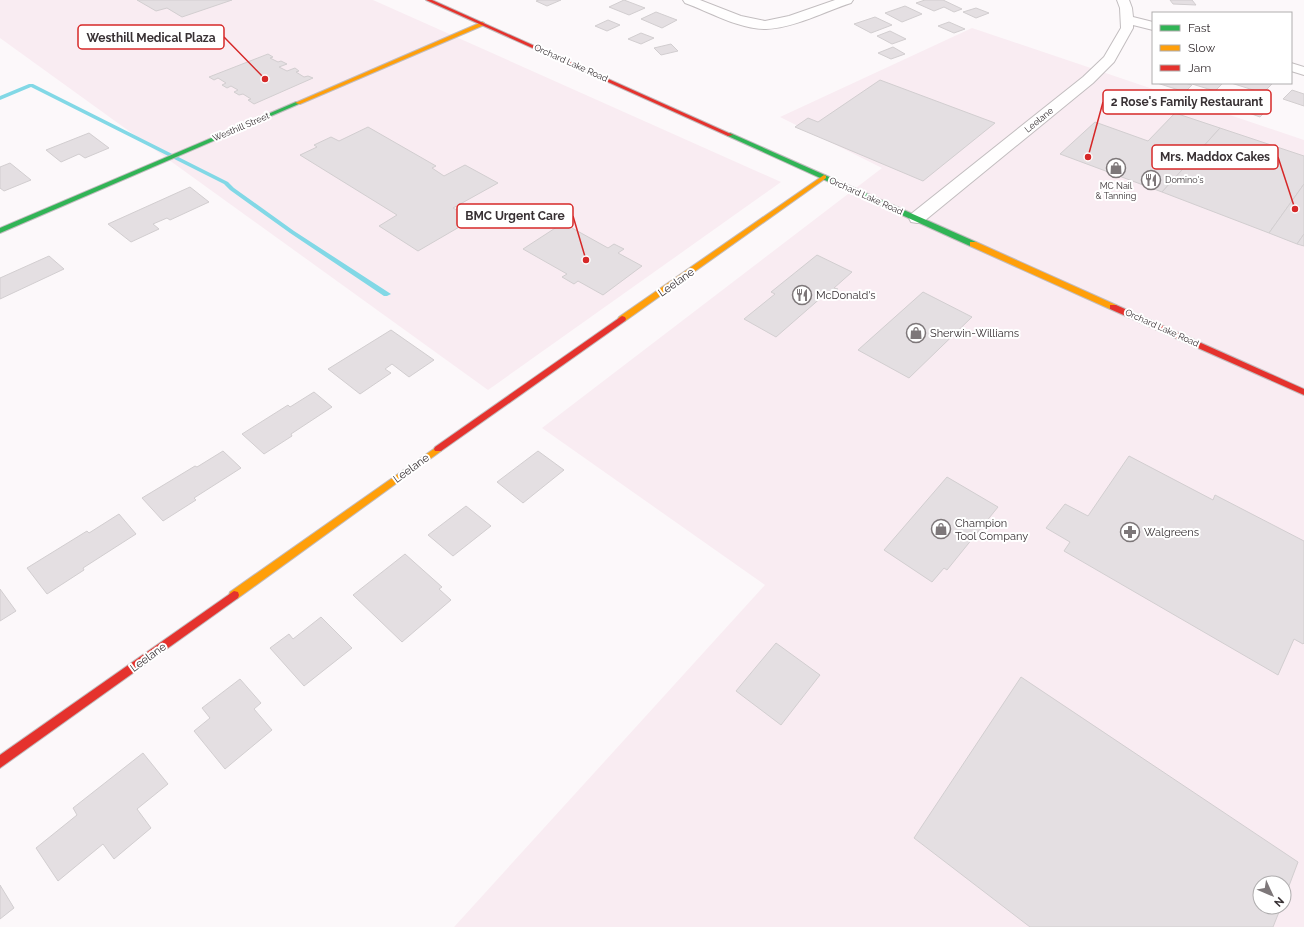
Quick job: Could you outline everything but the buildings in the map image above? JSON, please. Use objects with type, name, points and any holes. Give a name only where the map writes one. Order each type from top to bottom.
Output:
[{"type":"street","name":"Orchard Lake Road","points":[[428,0],[1304,392]]},
{"type":"street","points":[[689,0],[745,21],[765,25],[780,23],[847,0]]},
{"type":"street","name":"Leelane","points":[[917,218],[1088,80],[1109,59],[1126,28],[1126,8],[1123,0]]},
{"type":"street","points":[[1126,19],[1152,26]]},
{"type":"street","name":"Westhill Street","points":[[0,232],[482,24]]},
{"type":"street","points":[[1292,67],[1304,71]]},
{"type":"street","name":"Leelane","points":[[0,762],[493,410],[824,177]]},
{"type":"shaded area","points":[[0,0],[373,0],[781,182],[488,390],[0,38]]},
{"type":"shaded area","points":[[972,28],[1304,140],[1304,927],[454,927],[765,585],[542,428],[882,168],[780,117]]},
{"type":"waterway","points":[[0,98],[31,85],[226,183],[232,189],[292,232],[387,294]]},
{"type":"traffic: fast","points":[[0,231],[298,103]]},
{"type":"traffic: fast","points":[[730,135],[973,244]]},
{"type":"traffic: slow","points":[[298,103],[482,24]]},
{"type":"traffic: slow","points":[[622,319],[824,177]]},
{"type":"traffic: slow","points":[[973,244],[1113,307]]},
{"type":"traffic: slow","points":[[234,595],[438,449]]},
{"type":"traffic: jam","points":[[428,0],[730,135]]},
{"type":"traffic: jam","points":[[1113,307],[1304,392]]},
{"type":"traffic: jam","points":[[438,449],[622,319]]},
{"type":"traffic: jam","points":[[0,762],[234,595]]},
{"type":"place","name":"Westhill Medical Plaza","points":[[265,79]]},
{"type":"place","name":"2 Rose's Family Restaurant","points":[[1088,157]]},
{"type":"place","name":"MC Nail & Tanning","points":[[1116,168]]},
{"type":"place","name":"Domino's","points":[[1151,180]]},
{"type":"place","name":"Mrs. Maddox Cakes","points":[[1295,209]]},
{"type":"place","name":"BMC Urgent Care","points":[[586,260]]},
{"type":"place","name":"McDonald's","points":[[802,295]]},
{"type":"place","name":"Sherwin-Williams","points":[[916,333]]},
{"type":"place","name":"Champion Tool Company","points":[[941,529]]},
{"type":"place","name":"Walgreens","points":[[1130,532]]}]
